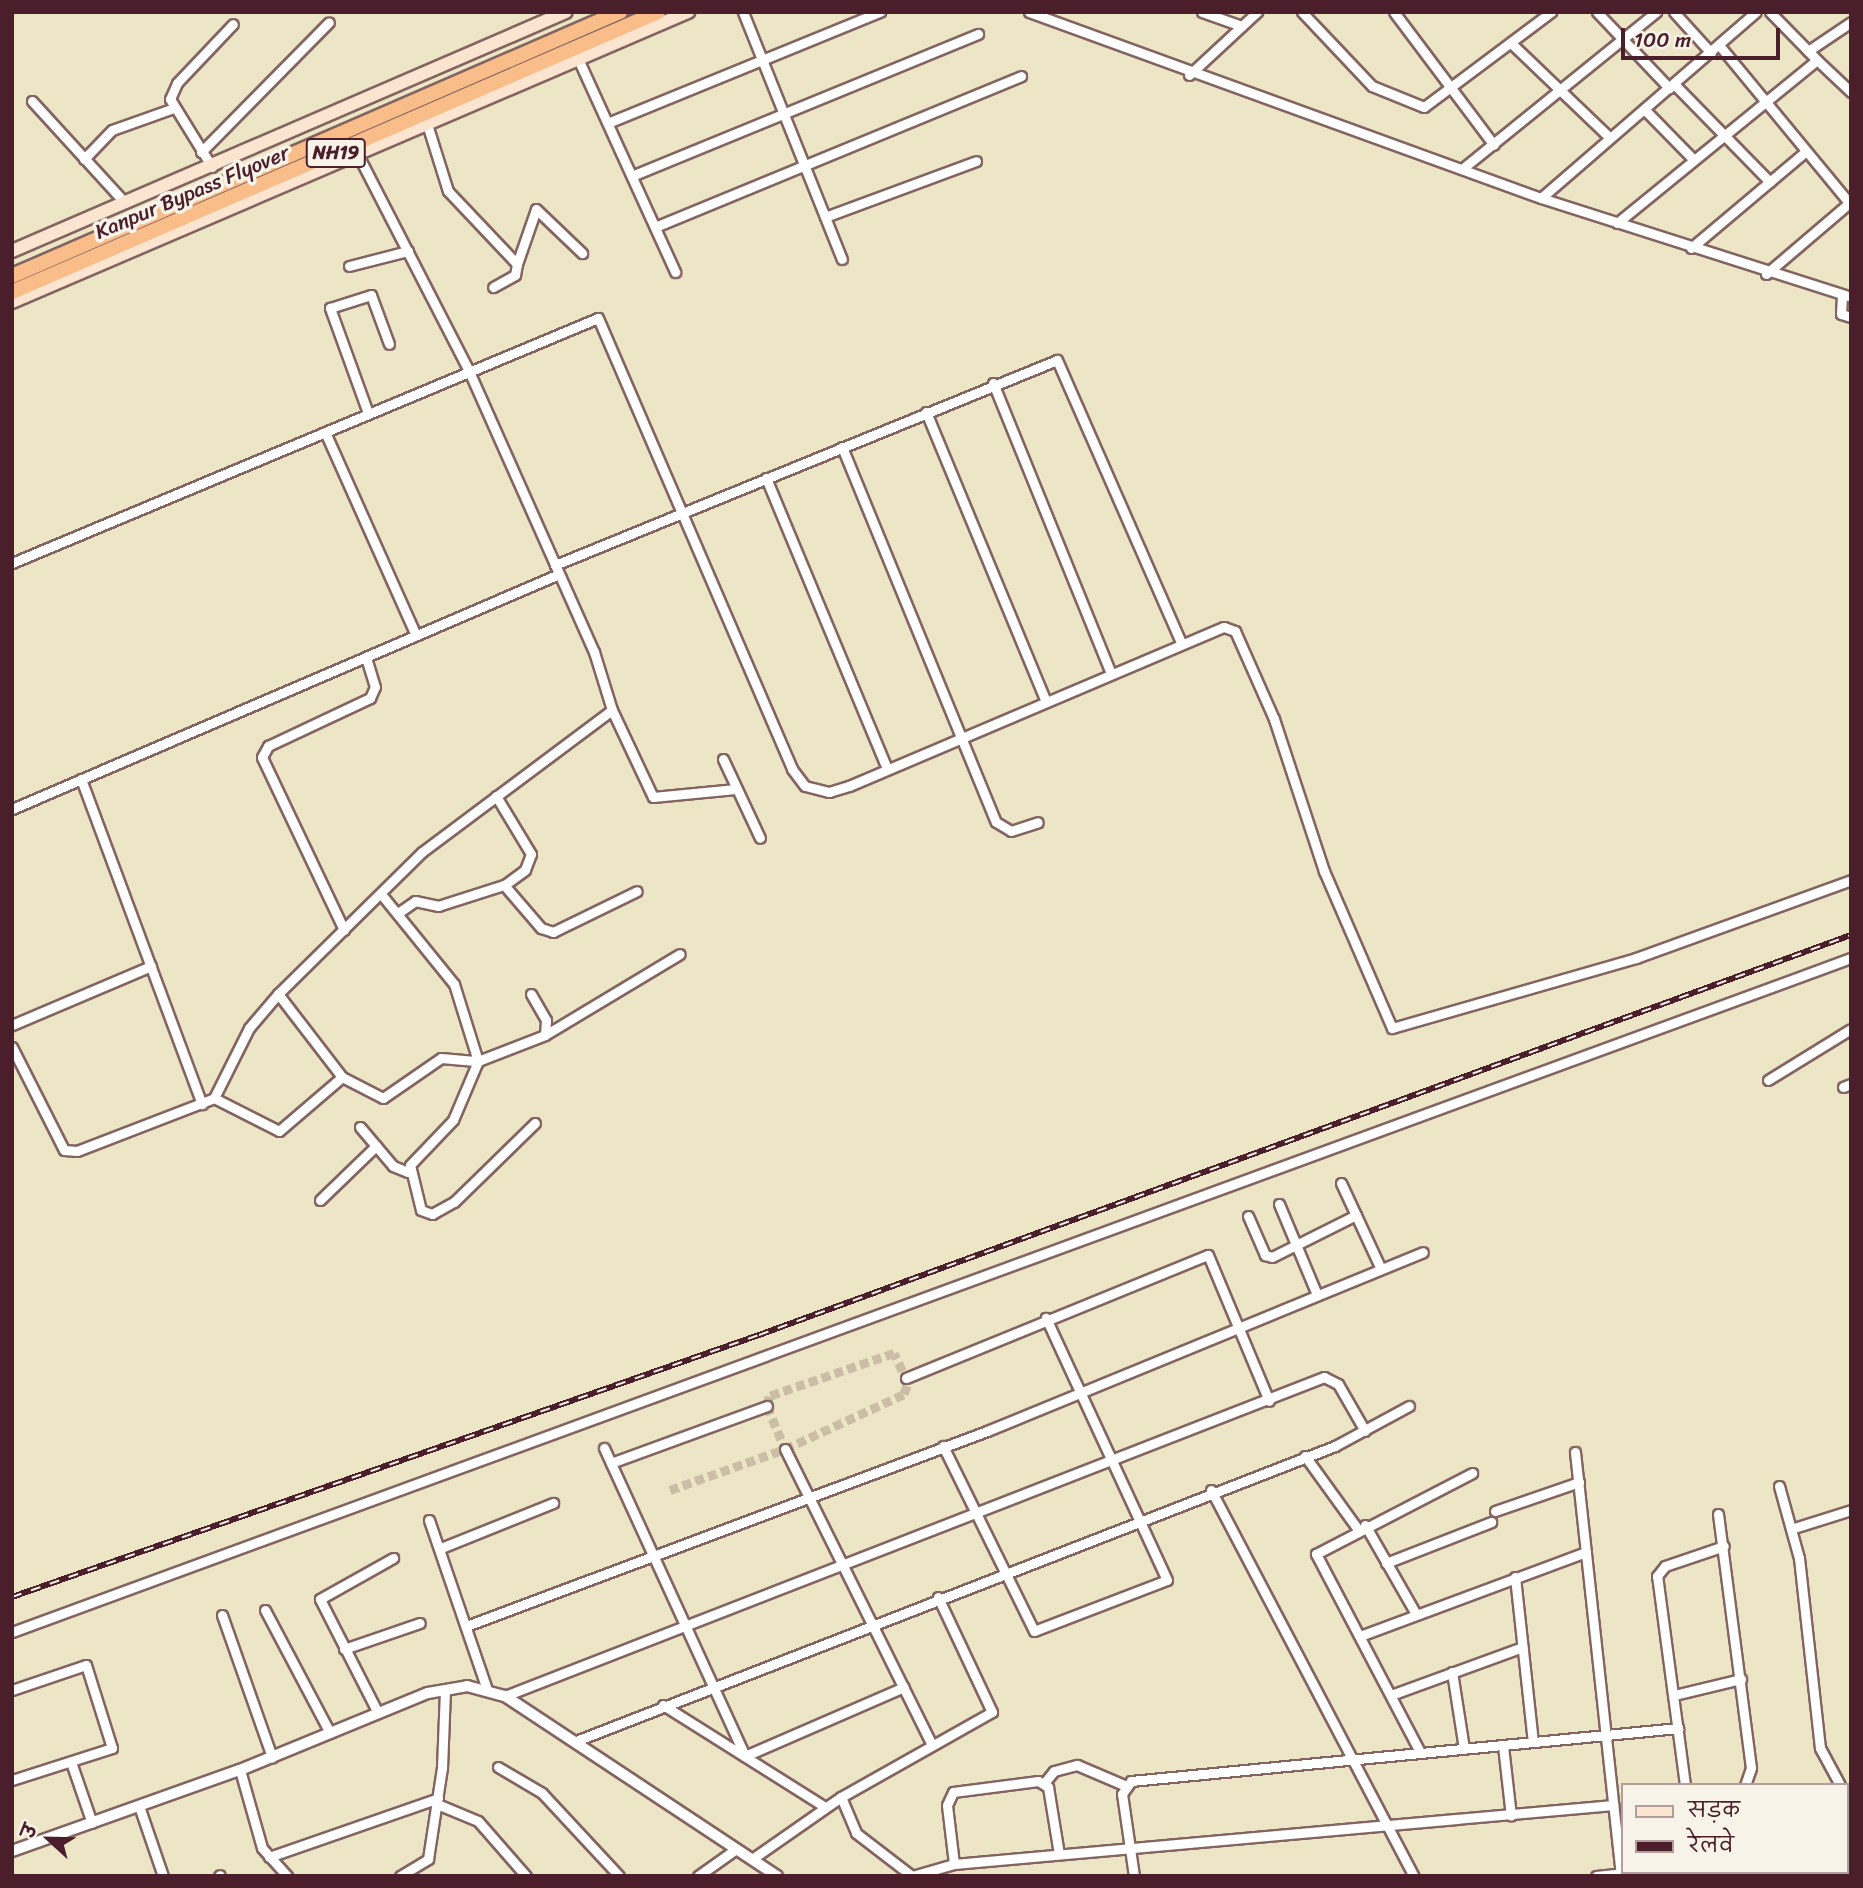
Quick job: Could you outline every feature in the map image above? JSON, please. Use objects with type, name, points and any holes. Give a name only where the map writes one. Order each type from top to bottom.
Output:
[{"type":"highway","name":"Kanpur Bypass Flyover","points":[[12,276],[620,12]]},
{"type":"highway","name":"Kanpur Bypass Flyover","points":[[12,292],[658,12]]},
{"type":"main road","points":[[12,251],[566,12]]},
{"type":"main road","points":[[12,302],[688,12]]},
{"type":"street","points":[[743,12],[780,111],[842,259]]},
{"type":"street","points":[[610,122],[880,12]]},
{"type":"street","points":[[1029,12],[1189,75],[1541,198],[1766,274],[1847,296],[1842,314],[1851,317]]},
{"type":"street","points":[[1202,12],[1242,26]]},
{"type":"street","points":[[1189,75],[1257,12]]},
{"type":"street","points":[[1302,12],[1380,92],[1424,107],[1450,92],[1551,12]]},
{"type":"street","points":[[1394,12],[1450,92],[1494,145]]},
{"type":"street","points":[[1597,12],[1770,182]]},
{"type":"street","points":[[1462,169],[1656,12]]},
{"type":"street","points":[[1674,12],[1711,52]]},
{"type":"street","points":[[1541,198],[1608,136],[1672,86],[1756,12]]},
{"type":"street","points":[[1770,12],[1851,92]]},
{"type":"street","points":[[201,152],[329,22]]},
{"type":"street","points":[[1808,51],[1851,22]]},
{"type":"street","points":[[212,167],[171,108],[177,83],[233,24]]},
{"type":"street","points":[[634,175],[780,111],[978,34]]},
{"type":"street","points":[[1512,44],[1608,136]]},
{"type":"street","points":[[1719,45],[1850,204],[1766,274]]},
{"type":"street","points":[[1617,223],[1691,157],[1817,60]]},
{"type":"street","points":[[579,61],[610,122],[675,272]]},
{"type":"street","points":[[655,227],[1021,76]]},
{"type":"street","points":[[32,101],[125,203]]},
{"type":"street","points":[[84,159],[112,130],[171,108]]},
{"type":"street","points":[[1644,109],[1691,157]]},
{"type":"street","points":[[427,124],[448,191],[517,264]]},
{"type":"street","points":[[1691,248],[1806,151]]},
{"type":"street","points":[[358,155],[469,371],[557,570],[612,710],[653,797],[736,789]]},
{"type":"street","points":[[825,217],[976,161]]},
{"type":"street","points":[[493,287],[514,275],[536,209],[582,253]]},
{"type":"street","points":[[349,266],[408,251]]},
{"type":"street","points":[[368,414],[330,308],[371,295],[389,344]]},
{"type":"street","points":[[12,563],[598,318],[798,779],[829,792],[1110,671],[1224,627],[1235,631],[1365,969],[1388,1023],[1398,1030],[1661,950],[1851,880]]},
{"type":"street","points":[[13,807],[416,635],[681,512],[1050,359],[1063,364],[1181,643]]},
{"type":"street","points":[[993,383],[1110,671]]},
{"type":"street","points":[[926,412],[1045,700]]},
{"type":"street","points":[[325,432],[416,635]]},
{"type":"street","points":[[842,447],[1000,827],[1011,831],[1038,822]]},
{"type":"street","points":[[766,478],[887,768]]},
{"type":"street","points":[[344,930],[262,757],[268,746],[370,698],[375,687],[366,657]]},
{"type":"street","points":[[12,1047],[64,1150],[77,1151],[214,1098],[249,1028],[278,994],[422,852],[612,710]]},
{"type":"street","points":[[723,759],[760,838]]},
{"type":"street","points":[[80,779],[202,1104]]},
{"type":"street","points":[[398,914],[415,901],[438,906],[504,885],[525,870],[531,854],[496,796]]},
{"type":"street","points":[[504,885],[541,929],[553,933],[637,891]]},
{"type":"street","points":[[381,894],[454,984],[478,1061],[453,1120],[408,1172]]},
{"type":"street","points":[[278,994],[342,1077],[383,1098],[441,1058],[478,1061],[545,1035],[680,954]]},
{"type":"street","points":[[12,1632],[1851,958]]},
{"type":"street","points":[[12,1025],[151,966]]},
{"type":"street","points":[[531,994],[545,1020],[545,1035]]},
{"type":"street","points":[[1768,1080],[1851,1029]]},
{"type":"street","points":[[214,1098],[279,1131],[342,1077]]},
{"type":"street","points":[[360,1127],[393,1166],[408,1172],[421,1210],[442,1210],[535,1123]]},
{"type":"street","points":[[320,1200],[376,1146]]},
{"type":"street","points":[[1341,1183],[1381,1269]]},
{"type":"street","points":[[1279,1204],[1317,1295]]},
{"type":"street","points":[[1248,1216],[1267,1256],[1296,1245],[1356,1215]]},
{"type":"street","points":[[469,1625],[1082,1393],[1423,1252]]},
{"type":"street","points":[[906,1378],[1046,1318],[1208,1255],[1240,1326],[1269,1402]]},
{"type":"street","points":[[943,1446],[1008,1572],[1034,1631],[1163,1583],[1168,1573],[1112,1461],[1046,1318]]},
{"type":"street","points":[[505,1696],[685,1630],[979,1516],[1112,1461],[1333,1379],[1365,1431]]},
{"type":"street","points":[[611,1463],[767,1406]]},
{"type":"street","points":[[576,1741],[1211,1490],[1305,1456],[1365,1431],[1409,1406]]},
{"type":"street","points":[[604,1448],[651,1557],[745,1756]]},
{"type":"street","points":[[785,1449],[932,1745]]},
{"type":"street","points":[[1575,1451],[1621,1874],[1596,1876]]},
{"type":"street","points":[[1305,1456],[1361,1527],[1416,1614]]},
{"type":"street","points":[[1420,1752],[1360,1636],[1316,1559],[1319,1549],[1472,1473]]},
{"type":"street","points":[[1496,1511],[1578,1482]]},
{"type":"street","points":[[1779,1486],[1794,1528],[1820,1748],[1839,1783]]},
{"type":"street","points":[[1211,1490],[1414,1876]]},
{"type":"street","points":[[441,1548],[553,1503]]},
{"type":"street","points":[[1794,1528],[1851,1510]]},
{"type":"street","points":[[1718,1514],[1751,1768],[1746,1783]]},
{"type":"street","points":[[429,1520],[469,1625],[487,1689]]},
{"type":"street","points":[[1386,1563],[1491,1522]]},
{"type":"street","points":[[1685,1783],[1658,1571],[1724,1546]]},
{"type":"street","points":[[1360,1636],[1586,1552]]},
{"type":"street","points":[[378,1713],[344,1649],[321,1595],[393,1558]]},
{"type":"street","points":[[1515,1577],[1533,1742]]},
{"type":"street","points":[[752,1859],[841,1797],[992,1712],[938,1597]]},
{"type":"street","points":[[265,1610],[330,1733]]},
{"type":"street","points":[[222,1615],[272,1757]]},
{"type":"street","points":[[344,1649],[420,1623]]},
{"type":"street","points":[[1391,1695],[1522,1647]]},
{"type":"street","points":[[12,1690],[86,1665],[112,1748],[72,1765],[12,1780]]},
{"type":"street","points":[[1452,1672],[1464,1749]]},
{"type":"street","points":[[1674,1695],[1741,1679]]},
{"type":"street","points":[[745,1756],[904,1687]]},
{"type":"street","points":[[12,1851],[240,1770],[378,1713],[445,1690],[487,1689],[505,1696],[576,1741],[777,1876]]},
{"type":"street","points":[[400,1876],[428,1859],[438,1801],[445,1690]]},
{"type":"street","points":[[663,1705],[825,1807]]},
{"type":"street","points":[[954,1864],[947,1805],[953,1792],[1045,1782],[1054,1771],[1077,1765],[1124,1785],[1352,1758],[1678,1728]]},
{"type":"street","points":[[1503,1745],[1511,1816]]},
{"type":"street","points":[[72,1765],[92,1823]]},
{"type":"street","points":[[498,1767],[542,1793],[619,1876]]},
{"type":"street","points":[[240,1770],[269,1857],[287,1876]]},
{"type":"street","points":[[1045,1782],[1059,1854]]},
{"type":"street","points":[[1124,1785],[1134,1876]]},
{"type":"street","points":[[841,1797],[856,1833],[912,1876],[954,1864],[1388,1828],[1613,1805]]},
{"type":"street","points":[[269,1857],[438,1801],[478,1821],[526,1876]]},
{"type":"street","points":[[139,1806],[163,1876]]},
{"type":"street","points":[[698,1876],[736,1849]]},
{"type":"tunnel","points":[[670,1490],[785,1449],[904,1394],[908,1383],[894,1353],[769,1396],[767,1406],[785,1449]]},
{"type":"railway","points":[[12,1597],[759,1335],[1851,935]]}]
